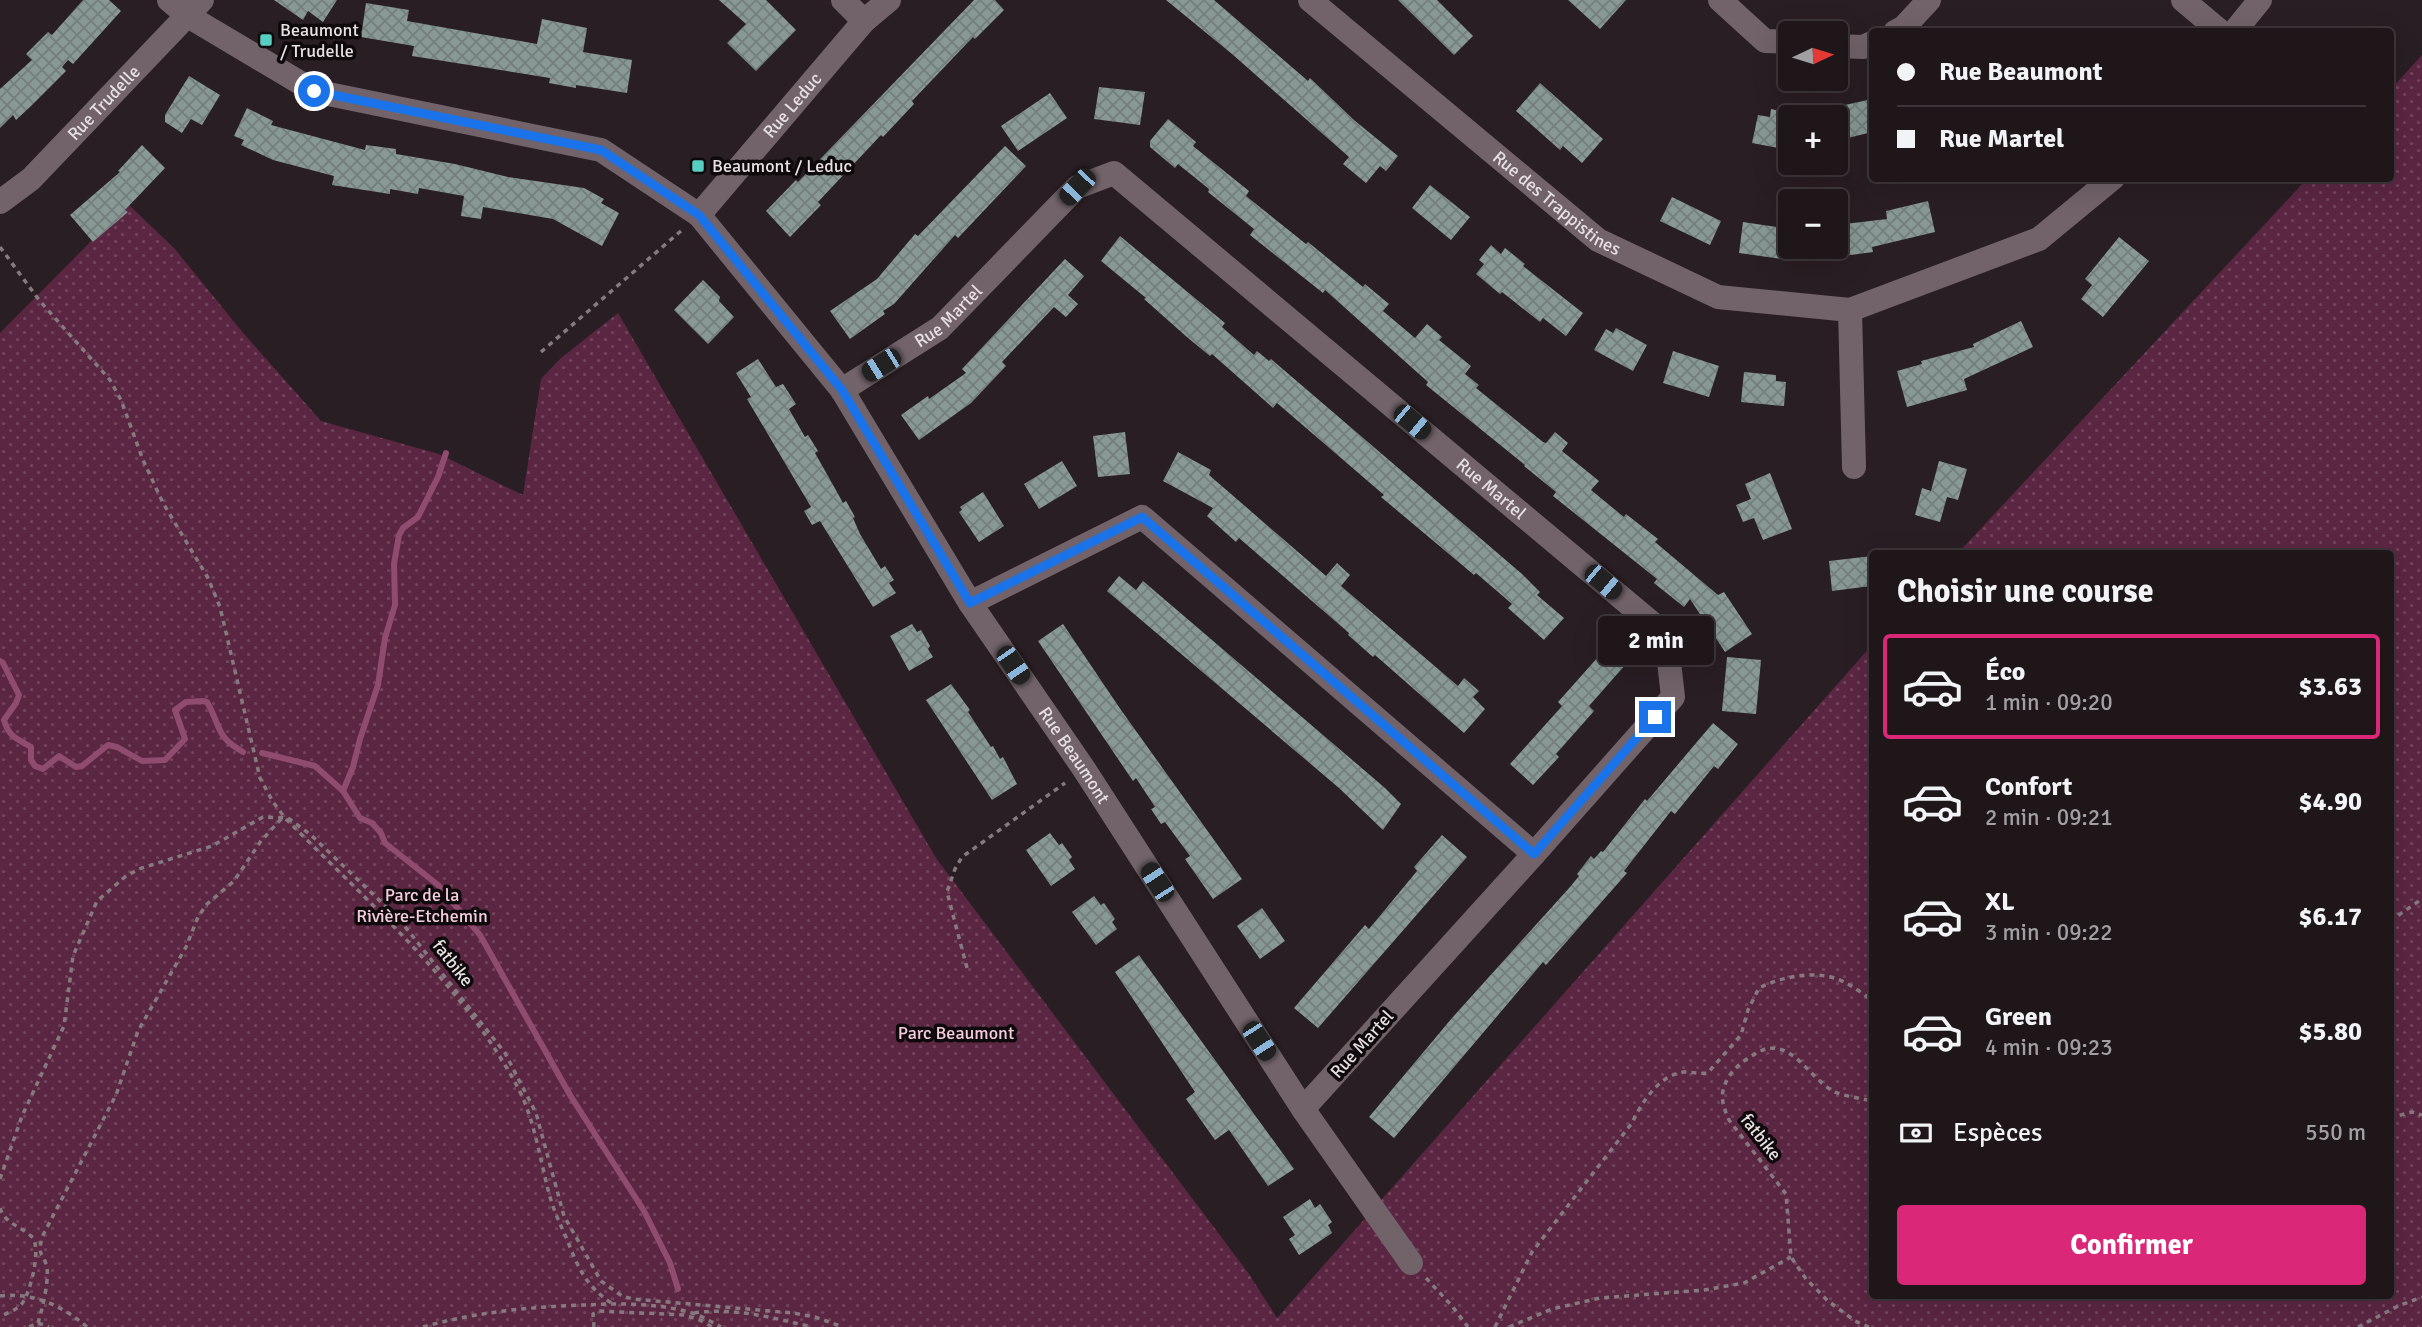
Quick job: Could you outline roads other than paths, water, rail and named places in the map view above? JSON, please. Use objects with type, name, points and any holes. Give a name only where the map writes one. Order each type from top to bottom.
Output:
[{"type":"street","name":"Rue Beaumont","points":[[169,0],[195,8],[314,91],[601,150],[699,215],[842,390],[970,603],[1084,769],[1303,1109],[1411,1263]]},
{"type":"street","points":[[843,0],[864,21]]},
{"type":"street","name":"Rue Leduc","points":[[699,215],[864,21],[889,0]]},
{"type":"street","name":"Rue des Trappistines","points":[[1310,0],[1598,240],[1718,297],[1850,310],[2039,239],[2108,182]]},
{"type":"street","points":[[1720,0],[1765,41],[1778,42]]},
{"type":"street","points":[[1902,28],[1929,0]]},
{"type":"street","points":[[2183,0],[2216,28]]},
{"type":"street","points":[[2237,28],[2260,0]]},
{"type":"street","name":"Rue Trudelle","points":[[0,202],[31,178],[195,8]]},
{"type":"street","points":[[1848,46],[1869,44]]},
{"type":"street","name":"Rue Martel","points":[[842,390],[940,328],[1077,187],[1114,173],[1666,635],[1672,697],[1303,1109]]},
{"type":"street","points":[[1850,310],[1854,467]]},
{"type":"street","points":[[970,603],[1142,517],[1534,854]]},
{"type":"waterway","points":[[343,791],[378,685],[385,638],[395,605],[394,564],[399,535],[403,528],[418,517],[438,477],[446,453]]},
{"type":"waterway","points":[[0,661],[19,695],[4,720],[6,726],[15,737],[31,747],[31,760],[35,766],[43,769],[59,756],[76,767],[82,766],[108,745],[142,761],[165,760],[185,739],[175,710],[186,702],[207,702],[223,735],[243,752]]},
{"type":"waterway","points":[[262,753],[315,766],[343,791],[360,818],[372,823],[385,843],[438,885],[480,935],[570,1095],[644,1211],[670,1263],[678,1289]]},
{"type":"place","name":"Beaumont / Trudelle","points":[[266,40]]},
{"type":"place","name":"Beaumont / Leduc","points":[[698,166]]},
{"type":"park label","name":"Parc de la Rivière-Etchemin","points":[[422,905]]},
{"type":"park label","name":"Parc Beaumont","points":[[956,1033]]}]
